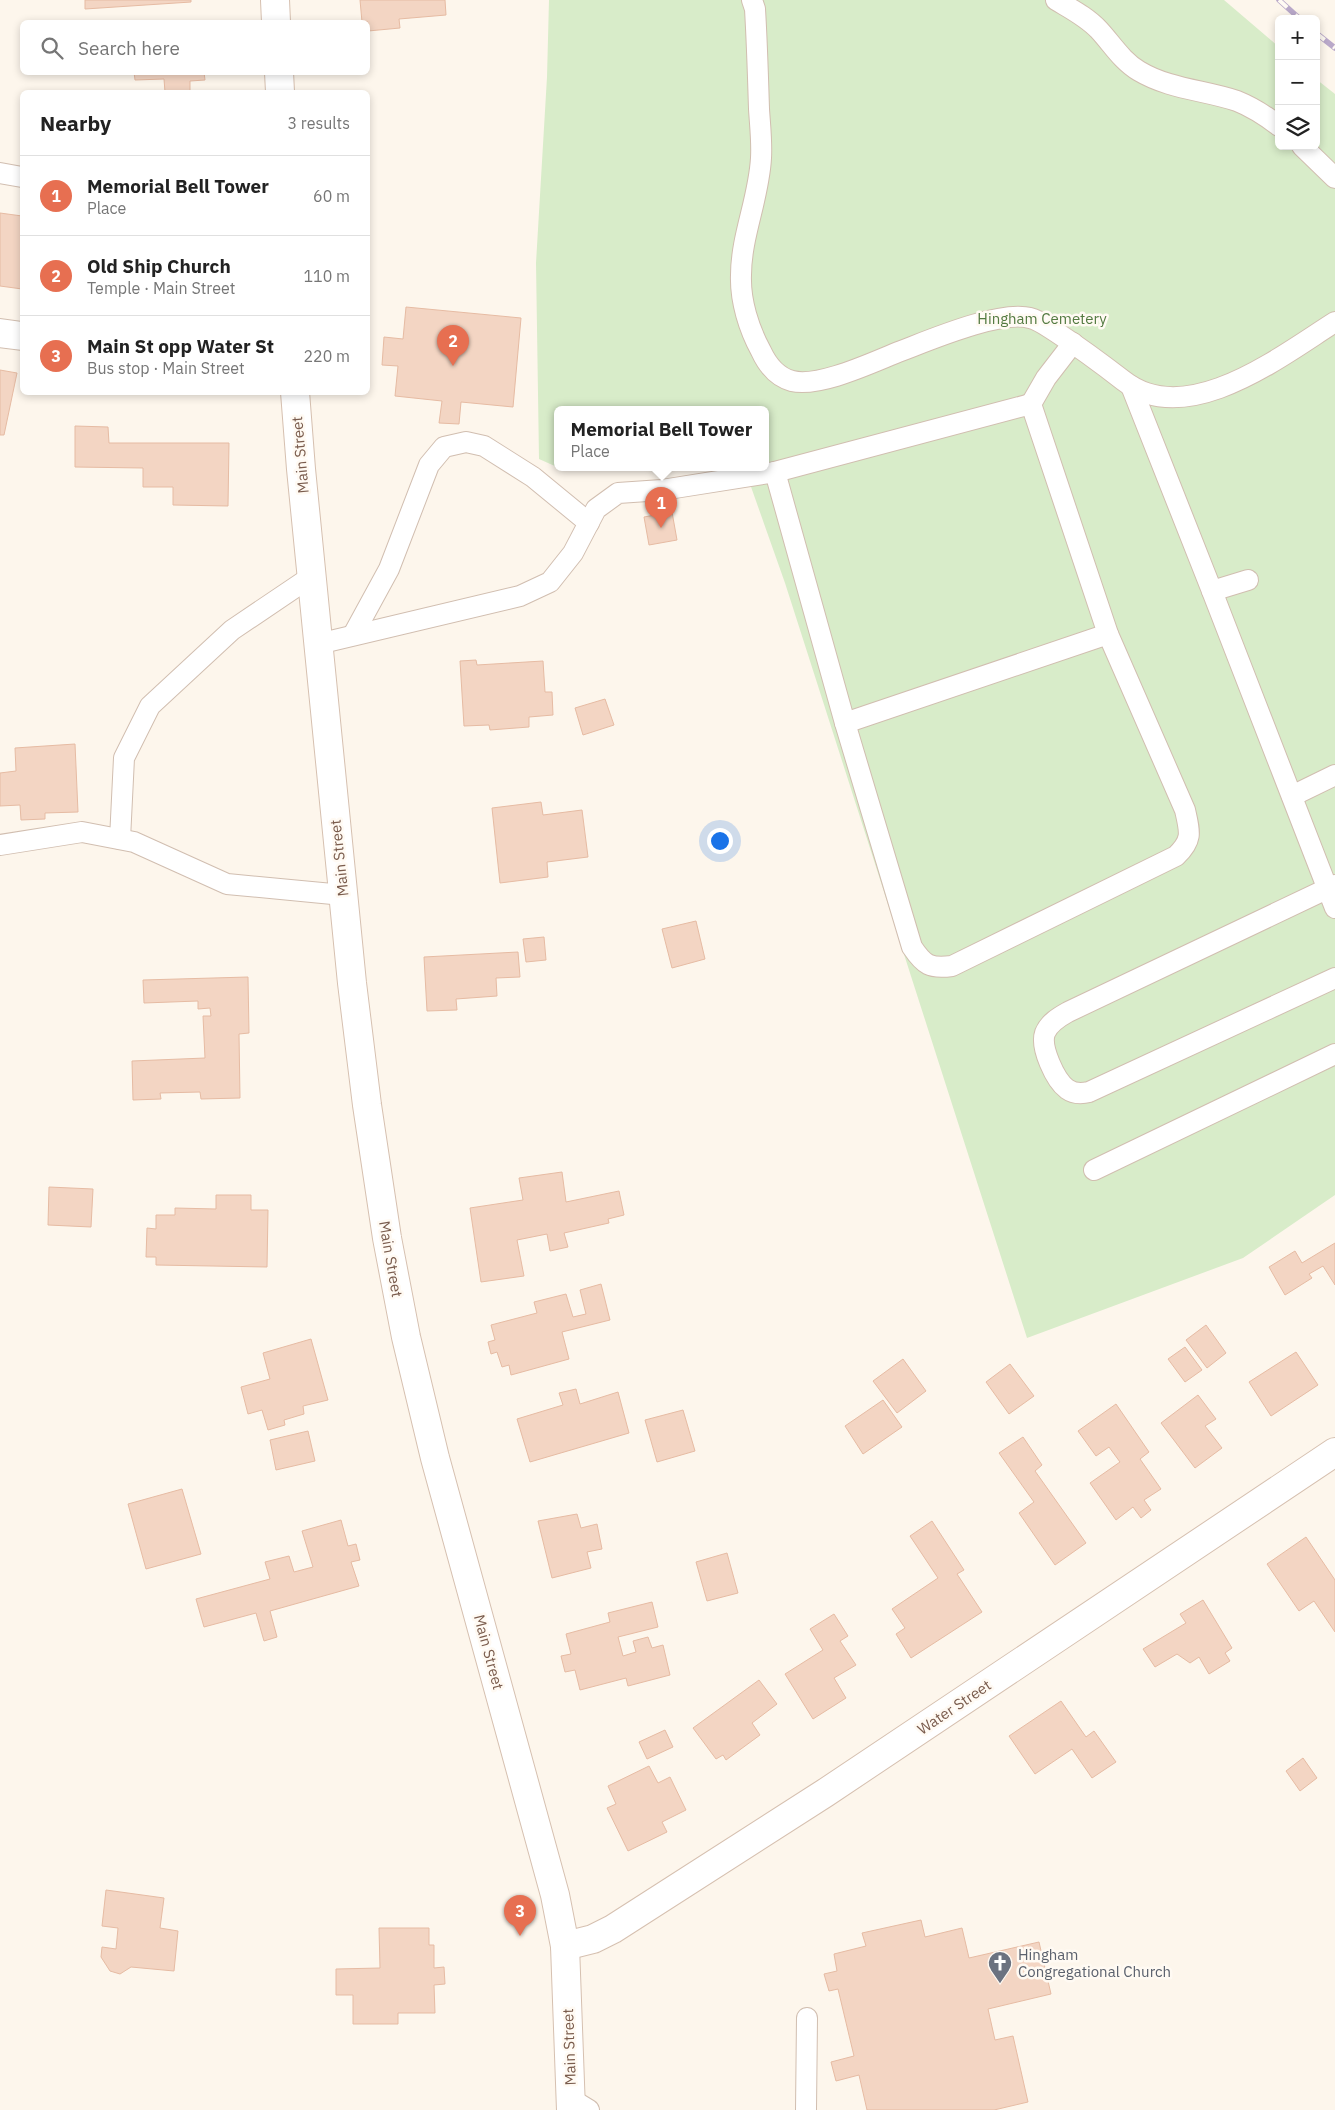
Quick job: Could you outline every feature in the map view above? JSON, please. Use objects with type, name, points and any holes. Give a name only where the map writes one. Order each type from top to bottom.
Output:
[{"type":"main road","points":[[276,0],[276,20]]},
{"type":"main road","points":[[279,75],[280,90]]},
{"type":"main road","points":[[0,334],[20,336]]},
{"type":"main road","name":"Main Street","points":[[295,395],[343,895],[367,1105],[387,1238],[406,1337],[435,1458],[555,1895],[565,1946],[577,2106]]},
{"type":"main road","name":"Water Street","points":[[565,1946],[593,1939],[613,1929],[825,1793],[1335,1452]]},
{"type":"lane","points":[[752,0],[755,10],[761,158],[756,199],[744,248],[740,276],[744,304],[754,337],[767,363],[778,374],[792,381],[811,381],[839,375],[953,332],[995,320],[1028,317],[1073,343],[1131,386],[1162,397],[1186,396],[1218,388],[1259,370],[1335,322]]},
{"type":"lane","points":[[1056,0],[1091,22],[1126,62],[1138,70],[1178,87],[1238,101],[1256,110],[1275,123]]},
{"type":"lane","points":[[1306,150],[1335,178]]},
{"type":"lane","points":[[0,173],[20,176]]},
{"type":"lane","points":[[318,644],[520,596],[550,582],[573,553],[596,510],[618,493],[662,490],[775,472],[1031,404],[1046,378],[1073,343]]},
{"type":"lane","points":[[1131,386],[1292,796],[1331,887],[1335,908]]},
{"type":"lane","points":[[775,472],[845,723],[912,947],[927,965],[940,968],[952,966],[1176,856],[1186,846],[1190,832],[1185,810],[1108,634],[1031,404]]},
{"type":"lane","points":[[354,635],[389,569],[429,465],[444,448],[466,442],[484,446],[533,477],[589,524]]},
{"type":"lane","points":[[120,839],[124,758],[150,706],[232,630],[312,576]]},
{"type":"lane","points":[[1212,591],[1248,580]]},
{"type":"lane","points":[[845,723],[1108,634]]},
{"type":"lane","points":[[1292,796],[1335,775]]},
{"type":"lane","points":[[0,845],[82,832],[134,842],[227,884],[343,895]]},
{"type":"lane","points":[[1331,887],[1068,1012],[1056,1020],[1046,1031],[1044,1040],[1045,1050],[1058,1081],[1076,1093],[1089,1092],[1335,978]]},
{"type":"lane","points":[[1094,1170],[1335,1054]]},
{"type":"lane","points":[[806,2110],[807,2018]]},
{"type":"green space","name":"Hingham Cemetery","points":[[549,0],[1224,0],[1275,44],[1275,150],[1320,150],[1320,82],[1335,94],[1335,1195],[1243,1258],[1027,1338],[785,583],[745,471],[769,471],[769,406],[554,406],[554,466],[539,459],[536,263],[547,77]]},
{"type":"building","points":[[85,0],[191,0],[191,2],[85,9]]},
{"type":"building","points":[[360,0],[445,0],[446,15],[399,19],[400,28],[370,31],[370,20],[362,20]]},
{"type":"building","points":[[134,75],[204,75],[205,80],[190,81],[190,90],[165,90],[164,79],[135,80]]},
{"type":"building","points":[[0,213],[20,216],[20,289],[0,286]]},
{"type":"building","points":[[406,307],[521,318],[513,407],[461,402],[459,424],[439,423],[442,401],[395,396],[398,366],[382,365],[384,337],[403,339]]},
{"type":"building","points":[[0,370],[17,373],[4,435],[0,435]]},
{"type":"building","points":[[75,426],[108,427],[109,443],[229,443],[228,506],[173,505],[173,487],[143,487],[143,468],[75,467]]},
{"type":"building","points":[[672,512],[677,540],[649,545],[644,517]]},
{"type":"building","points":[[476,660],[477,665],[543,661],[545,692],[552,692],[553,715],[529,717],[529,727],[490,730],[489,725],[464,726],[460,661]]},
{"type":"building","points":[[605,699],[614,725],[583,735],[575,708]]},
{"type":"building","points":[[75,744],[78,812],[45,813],[45,819],[21,820],[20,805],[0,806],[0,773],[16,771],[15,748]]},
{"type":"building","points":[[541,802],[543,815],[582,810],[588,857],[547,862],[548,877],[500,883],[492,808]]},
{"type":"building","points":[[696,921],[705,959],[672,968],[662,929]]},
{"type":"building","points":[[544,937],[546,960],[526,962],[523,939]]},
{"type":"building","points":[[518,952],[520,977],[496,978],[497,996],[456,999],[457,1010],[427,1011],[424,957]]},
{"type":"building","points":[[248,977],[249,1033],[239,1034],[240,1098],[201,1099],[200,1092],[160,1093],[161,1099],[133,1100],[132,1061],[205,1058],[203,1016],[211,1016],[210,1008],[198,1009],[198,1001],[144,1003],[143,980]]},
{"type":"building","points":[[562,1172],[566,1202],[619,1191],[624,1215],[608,1219],[609,1223],[564,1233],[568,1247],[550,1251],[547,1234],[517,1240],[524,1276],[481,1282],[470,1208],[523,1200],[519,1178]]},
{"type":"building","points":[[49,1187],[93,1189],[91,1227],[48,1225]]},
{"type":"building","points":[[216,1195],[251,1195],[251,1210],[268,1210],[267,1267],[156,1265],[156,1257],[146,1257],[147,1228],[156,1229],[156,1215],[175,1215],[175,1208],[216,1209]]},
{"type":"building","points":[[1335,1243],[1335,1285],[1323,1266],[1309,1274],[1312,1278],[1285,1295],[1269,1267],[1295,1251],[1302,1263]]},
{"type":"building","points":[[601,1284],[610,1320],[562,1332],[569,1359],[511,1375],[509,1365],[502,1367],[497,1352],[491,1354],[488,1342],[495,1340],[491,1325],[537,1313],[534,1302],[566,1294],[573,1317],[586,1314],[580,1290]]},
{"type":"building","points":[[1206,1325],[1226,1353],[1207,1368],[1186,1340]]},
{"type":"building","points":[[311,1339],[328,1400],[303,1406],[304,1414],[284,1420],[285,1425],[268,1430],[262,1410],[248,1414],[241,1387],[270,1379],[263,1353]]},
{"type":"building","points":[[1185,1347],[1202,1370],[1185,1382],[1168,1359]]},
{"type":"building","points":[[1296,1352],[1318,1385],[1271,1416],[1249,1382]]},
{"type":"building","points":[[903,1359],[926,1391],[897,1413],[873,1381]]},
{"type":"building","points":[[1010,1364],[1034,1396],[1009,1414],[986,1382]]},
{"type":"building","points":[[576,1389],[580,1404],[618,1392],[629,1433],[530,1462],[517,1419],[563,1405],[559,1393]]},
{"type":"building","points":[[1198,1395],[1216,1419],[1205,1426],[1222,1448],[1195,1468],[1161,1423]]},
{"type":"building","points":[[883,1400],[902,1427],[863,1454],[845,1426]]},
{"type":"building","points":[[1116,1404],[1149,1452],[1140,1459],[1161,1489],[1144,1500],[1151,1510],[1141,1518],[1133,1507],[1116,1520],[1090,1483],[1120,1462],[1109,1447],[1096,1456],[1078,1431]]},
{"type":"building","points":[[683,1410],[695,1451],[657,1462],[645,1420]]},
{"type":"building","points":[[308,1431],[315,1461],[276,1470],[270,1440]]},
{"type":"building","points":[[1023,1437],[1042,1465],[1035,1471],[1086,1543],[1055,1565],[1019,1513],[1034,1502],[999,1453]]},
{"type":"building","points":[[182,1489],[201,1554],[146,1569],[128,1504]]},
{"type":"building","points":[[577,1514],[581,1528],[597,1524],[602,1549],[587,1552],[591,1568],[552,1578],[538,1521]]},
{"type":"building","points":[[341,1520],[348,1546],[356,1544],[360,1560],[351,1562],[359,1586],[270,1611],[277,1637],[264,1641],[256,1613],[204,1627],[196,1599],[270,1579],[265,1562],[289,1556],[294,1572],[313,1567],[302,1531]]},
{"type":"building","points":[[932,1521],[964,1570],[957,1574],[982,1612],[911,1658],[896,1634],[905,1628],[892,1609],[938,1578],[910,1536]]},
{"type":"building","points":[[1306,1537],[1335,1580],[1335,1632],[1314,1601],[1299,1611],[1267,1564]]},
{"type":"building","points":[[727,1553],[738,1593],[707,1601],[696,1562]]},
{"type":"building","points":[[1203,1600],[1232,1648],[1225,1653],[1230,1661],[1209,1674],[1199,1657],[1190,1663],[1177,1654],[1155,1667],[1143,1649],[1186,1623],[1180,1614]]},
{"type":"building","points":[[652,1602],[658,1627],[618,1637],[623,1656],[636,1652],[633,1641],[648,1637],[652,1648],[663,1645],[670,1675],[628,1686],[626,1678],[580,1690],[575,1670],[565,1672],[561,1656],[571,1654],[566,1634],[610,1622],[608,1613]]},
{"type":"building","points":[[834,1614],[848,1636],[840,1641],[856,1665],[834,1678],[846,1698],[813,1719],[785,1674],[823,1650],[810,1629]]},
{"type":"building","points":[[759,1680],[777,1704],[752,1723],[760,1735],[726,1760],[723,1755],[716,1759],[693,1728]]},
{"type":"building","points":[[1061,1701],[1086,1737],[1094,1731],[1116,1762],[1092,1778],[1072,1749],[1035,1774],[1009,1736]]},
{"type":"building","points":[[665,1730],[673,1747],[647,1759],[639,1742]]},
{"type":"building","points":[[1303,1758],[1317,1778],[1300,1791],[1286,1771]]},
{"type":"building","points":[[649,1766],[658,1783],[670,1777],[686,1810],[662,1822],[667,1832],[628,1851],[607,1808],[616,1804],[608,1786]]},
{"type":"building","points":[[106,1890],[164,1898],[160,1928],[178,1931],[174,1971],[131,1967],[120,1974],[110,1971],[101,1957],[102,1947],[116,1949],[118,1928],[102,1926]]},
{"type":"building","points":[[921,1920],[925,1937],[962,1928],[969,1958],[1039,1942],[1051,1994],[988,2009],[995,2040],[1013,2036],[1028,2102],[994,2110],[867,2110],[859,2075],[836,2081],[831,2062],[854,2056],[838,1989],[829,1991],[824,1974],[837,1971],[834,1954],[866,1946],[862,1933]]},
{"type":"building","points":[[379,1928],[429,1928],[429,1945],[434,1945],[434,1968],[444,1967],[445,1984],[434,1985],[435,2013],[398,2013],[398,2024],[353,2024],[353,1995],[336,1995],[336,1969],[380,1968]]},
{"type":"railway","points":[[1279,0],[1296,15]]},
{"type":"railway","points":[[1320,36],[1335,48]]},
{"type":"place","name":"Old Ship Church","points":[[453,366]]},
{"type":"place","name":"Memorial Bell Tower","points":[[661,528]]},
{"type":"place","name":"Main St opp Water St","points":[[520,1936]]},
{"type":"place","name":"Hingham Congregational Church","points":[[1000,1984]]}]
